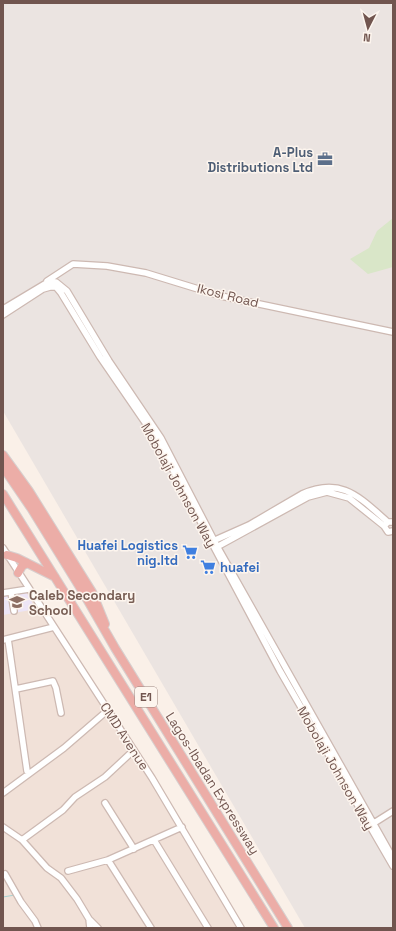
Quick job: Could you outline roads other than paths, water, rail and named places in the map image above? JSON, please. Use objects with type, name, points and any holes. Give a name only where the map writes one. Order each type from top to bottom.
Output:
[{"type":"highway","points":[[3,455],[29,491],[92,592],[104,620],[108,637],[99,647]]},
{"type":"highway","name":"Lagos-Ibadan Expressway","points":[[3,468],[84,594],[108,637],[288,928]]},
{"type":"highway","points":[[3,495],[10,503],[16,504],[19,501],[19,492]]},
{"type":"highway","name":"Lagos-Ibadan Expressway","points":[[3,495],[59,582],[274,928]]},
{"type":"highway","points":[[5,551],[27,564],[49,573],[59,582]]},
{"type":"highway","points":[[18,573],[22,566],[27,564]]},
{"type":"street","name":"Ikosi Road","points":[[49,283],[73,264],[81,263],[126,269],[175,281],[221,296],[393,332]]},
{"type":"street","points":[[3,309],[42,284],[60,284],[64,270]]},
{"type":"street","points":[[3,315],[49,283]]},
{"type":"street","name":"Mobolaji Johnson Way","points":[[60,284],[67,291],[161,438],[280,671],[393,866]]},
{"type":"street","name":"Mobolaji Johnson Way","points":[[60,284],[100,357],[157,440],[214,544],[393,858]]},
{"type":"street","points":[[214,544],[308,497],[327,492],[349,498],[388,523],[386,531],[392,532]]},
{"type":"street","name":"CMD Avenue","points":[[5,551],[134,750],[242,928]]},
{"type":"street","points":[[3,593],[29,589]]},
{"type":"street","points":[[11,592],[14,611]]},
{"type":"street","points":[[27,771],[16,689],[6,640],[54,627]]},
{"type":"street","points":[[16,689],[53,681],[56,688],[61,713]]},
{"type":"street","points":[[3,793],[64,748],[108,710]]},
{"type":"street","points":[[22,840],[63,810],[75,797],[106,777],[134,750]]},
{"type":"street","points":[[105,803],[134,850]]},
{"type":"street","points":[[374,823],[393,811]]},
{"type":"street","points":[[3,827],[22,840],[34,855],[66,884],[89,920],[98,928]]},
{"type":"street","points":[[68,871],[108,860],[134,850],[182,827]]},
{"type":"street","points":[[154,840],[208,928]]},
{"type":"street","points":[[108,860],[151,928]]},
{"type":"street","points":[[5,874],[38,928]]},
{"type":"street","points":[[89,920],[90,928]]},
{"type":"waterway","points":[[3,897],[15,895]]},
{"type":"place","name":"A-Plus Distributions Ltd","points":[[325,159]]},
{"type":"place","name":"Huafei Logistics nig.ltd","points":[[190,552]]},
{"type":"place","name":"huafei","points":[[208,567]]},
{"type":"place","name":"Caleb Secondary School","points":[[17,602]]}]
